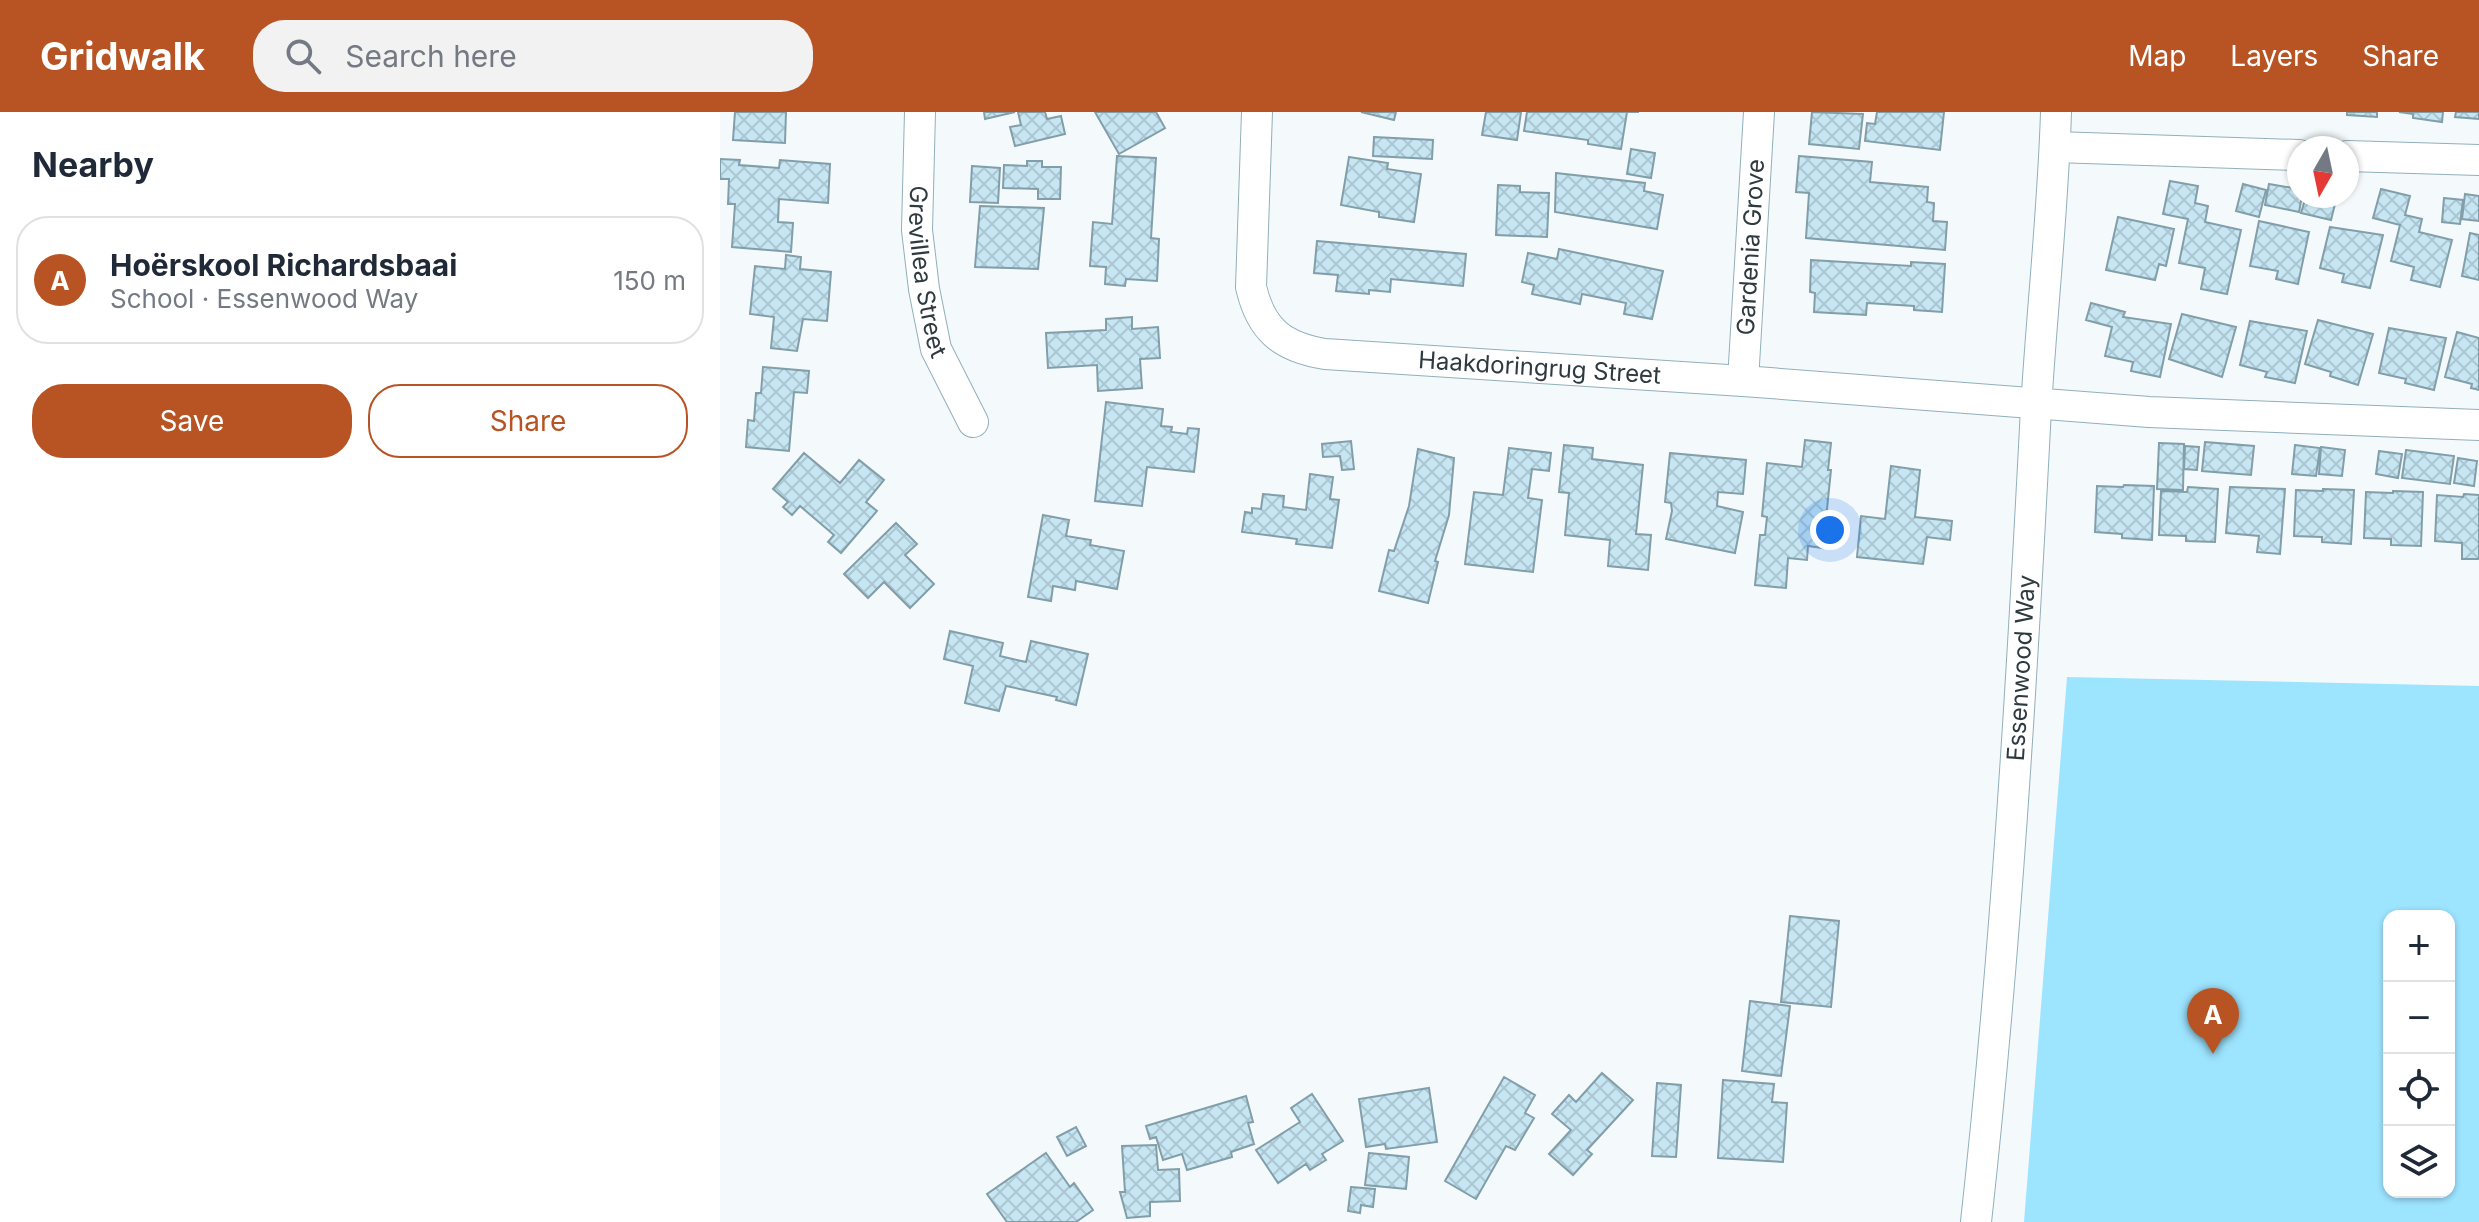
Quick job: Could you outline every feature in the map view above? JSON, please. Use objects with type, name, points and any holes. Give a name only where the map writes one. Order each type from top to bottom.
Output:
[{"type":"street","name":"Grevillea Street","points":[[920,112],[917,230],[924,289],[936,349],[973,422]]},
{"type":"street","name":"Haakdoringrug Street","points":[[1257,112],[1251,287],[1256,307],[1266,324],[1282,340],[1303,350],[2149,412],[2479,425]]},
{"type":"street","name":"Gardenia Grove","points":[[1743,381],[1759,112]]},
{"type":"street","name":"Essenwood Way","points":[[1976,1222],[1991,1091],[2024,666],[2056,112]]},
{"type":"street","points":[[2055,147],[2287,155]]},
{"type":"street","points":[[2359,156],[2479,160]]},
{"type":"shaded area","points":[[2067,677],[2479,686],[2479,1222],[2024,1222]]},
{"type":"building","points":[[735,112],[786,112],[785,143],[733,140]]},
{"type":"building","points":[[984,112],[1015,112],[985,119]]},
{"type":"building","points":[[1018,112],[1045,112],[1047,119],[1061,116],[1065,134],[1015,146],[1010,127],[1021,125]]},
{"type":"building","points":[[1095,112],[1156,112],[1165,128],[1119,154]]},
{"type":"building","points":[[1361,112],[1396,112],[1394,120]]},
{"type":"building","points":[[1486,112],[1521,112],[1517,140],[1482,135]]},
{"type":"building","points":[[1527,112],[1627,112],[1621,149],[1588,144],[1588,140],[1524,131]]},
{"type":"building","points":[[1812,112],[1863,114],[1859,149],[1809,144]]},
{"type":"building","points":[[1877,112],[1944,112],[1940,150],[1865,141],[1867,123],[1875,124]]},
{"type":"building","points":[[2347,112],[2377,112],[2377,117],[2347,115]]},
{"type":"building","points":[[2399,112],[2443,112],[2442,122],[2413,118],[2413,114]]},
{"type":"building","points":[[2456,112],[2479,112],[2479,119],[2455,117]]},
{"type":"building","points":[[1374,137],[1433,140],[1432,159],[1373,156]]},
{"type":"building","points":[[1631,149],[1655,153],[1651,178],[1627,174]]},
{"type":"building","points":[[1117,156],[1156,158],[1151,238],[1159,239],[1157,281],[1126,279],[1125,286],[1105,284],[1106,267],[1090,266],[1093,222],[1112,224]]},
{"type":"building","points":[[1799,156],[1872,162],[1870,182],[1928,187],[1927,202],[1934,203],[1933,221],[1947,222],[1945,250],[1806,238],[1809,193],[1796,192]]},
{"type":"building","points":[[1349,157],[1388,163],[1387,169],[1421,174],[1414,222],[1379,217],[1379,212],[1341,205]]},
{"type":"building","points":[[720,159],[740,160],[739,165],[779,168],[780,160],[830,164],[828,203],[779,199],[778,222],[793,223],[791,252],[732,247],[735,204],[728,204],[729,179],[720,179]]},
{"type":"building","points":[[1027,161],[1042,161],[1042,167],[1061,167],[1060,199],[1038,199],[1038,189],[1003,188],[1004,165],[1027,166]]},
{"type":"building","points":[[972,166],[1000,168],[998,203],[970,202]]},
{"type":"building","points":[[1556,173],[1645,183],[1644,191],[1663,195],[1657,229],[1555,212]]},
{"type":"building","points":[[2170,181],[2198,186],[2195,203],[2208,206],[2205,222],[2241,230],[2227,294],[2201,289],[2205,268],[2179,263],[2188,219],[2163,214]]},
{"type":"building","points":[[2243,184],[2266,190],[2259,217],[2236,211]]},
{"type":"building","points":[[2269,184],[2287,187],[2287,208],[2300,208],[2299,212],[2265,205]]},
{"type":"building","points":[[1498,185],[1520,186],[1520,192],[1549,193],[1547,237],[1496,235]]},
{"type":"building","points":[[2381,189],[2410,196],[2405,215],[2422,219],[2419,232],[2452,240],[2440,287],[2411,280],[2414,267],[2391,261],[2400,225],[2373,218]]},
{"type":"building","points":[[2465,194],[2479,196],[2479,221],[2462,219]]},
{"type":"building","points":[[2444,198],[2463,200],[2460,224],[2442,222]]},
{"type":"building","points":[[980,206],[1044,208],[1038,269],[975,267]]},
{"type":"building","points":[[2302,208],[2334,208],[2331,220],[2301,213]]},
{"type":"building","points":[[2118,217],[2174,229],[2166,266],[2159,264],[2155,280],[2106,270]]},
{"type":"building","points":[[2259,221],[2309,232],[2298,284],[2276,279],[2278,271],[2250,266]]},
{"type":"building","points":[[2330,227],[2383,235],[2370,288],[2342,282],[2344,274],[2320,268]]},
{"type":"building","points":[[2470,233],[2479,235],[2479,280],[2462,276]]},
{"type":"building","points":[[1317,241],[1466,254],[1463,286],[1391,279],[1390,292],[1336,291],[1338,275],[1314,273]]},
{"type":"building","points":[[1559,249],[1663,271],[1652,319],[1624,314],[1626,303],[1582,294],[1580,304],[1532,294],[1534,285],[1522,282],[1528,253],[1557,259]]},
{"type":"building","points":[[786,255],[801,257],[800,269],[831,272],[827,321],[803,319],[797,351],[771,348],[774,317],[750,314],[755,266],[785,269]]},
{"type":"building","points":[[1811,260],[1911,266],[1911,262],[1945,264],[1942,312],[1914,310],[1914,306],[1867,303],[1866,315],[1814,312],[1815,293],[1810,292]]},
{"type":"building","points":[[2091,303],[2125,312],[2123,317],[2171,324],[2160,377],[2131,371],[2133,362],[2105,356],[2112,327],[2086,320]]},
{"type":"building","points":[[2182,314],[2236,327],[2222,377],[2169,359]]},
{"type":"building","points":[[1132,317],[1132,329],[1158,327],[1160,358],[1140,359],[1142,388],[1098,391],[1097,365],[1048,368],[1046,333],[1106,330],[1106,319]]},
{"type":"building","points":[[2318,320],[2373,334],[2358,385],[2305,364]]},
{"type":"building","points":[[2250,321],[2307,331],[2295,383],[2265,377],[2267,372],[2240,365]]},
{"type":"building","points":[[2389,328],[2446,338],[2434,390],[2379,373]]},
{"type":"building","points":[[2457,332],[2479,338],[2479,390],[2471,388],[2472,384],[2445,377]]},
{"type":"building","points":[[763,367],[809,371],[807,393],[794,392],[789,451],[746,447],[748,420],[754,421],[756,393],[761,393]]},
{"type":"building","points":[[1106,402],[1163,409],[1161,426],[1172,427],[1171,432],[1187,434],[1188,428],[1199,429],[1194,472],[1147,467],[1142,506],[1095,501]]},
{"type":"building","points":[[1805,440],[1831,443],[1823,548],[1808,546],[1807,560],[1788,558],[1786,588],[1755,585],[1760,535],[1765,535],[1767,517],[1762,516],[1767,463],[1802,467]]},
{"type":"building","points":[[1351,441],[1354,469],[1342,470],[1340,456],[1323,457],[1322,444]]},
{"type":"building","points":[[2205,442],[2254,446],[2251,475],[2202,471]]},
{"type":"building","points":[[2159,443],[2184,444],[2183,490],[2157,489]]},
{"type":"building","points":[[1564,445],[1593,448],[1592,459],[1643,465],[1636,534],[1651,535],[1648,570],[1608,566],[1610,540],[1565,535],[1569,493],[1559,492]]},
{"type":"building","points":[[2295,445],[2320,448],[2316,476],[2292,474]]},
{"type":"building","points":[[2185,446],[2199,447],[2197,470],[2184,469]]},
{"type":"building","points":[[2321,447],[2345,450],[2342,476],[2319,474]]},
{"type":"building","points":[[1509,448],[1551,453],[1549,471],[1532,469],[1528,498],[1542,500],[1533,572],[1465,564],[1474,492],[1503,495]]},
{"type":"building","points":[[1418,449],[1454,458],[1449,515],[1435,561],[1438,562],[1428,603],[1379,591],[1389,550],[1394,551],[1409,506]]},
{"type":"building","points":[[2406,450],[2454,456],[2450,484],[2402,478]]},
{"type":"building","points":[[2379,451],[2402,454],[2398,478],[2376,474]]},
{"type":"building","points":[[804,453],[840,483],[859,460],[884,480],[866,502],[877,511],[841,553],[828,542],[834,535],[800,506],[792,515],[783,507],[788,502],[773,489]]},
{"type":"building","points":[[1670,453],[1746,460],[1743,494],[1718,492],[1717,506],[1743,512],[1735,553],[1666,539],[1672,511],[1671,503],[1665,502]]},
{"type":"building","points":[[2458,458],[2477,461],[2474,486],[2454,483]]},
{"type":"building","points":[[1891,466],[1920,470],[1915,517],[1952,521],[1950,540],[1927,537],[1923,564],[1857,557],[1861,516],[1885,519]]},
{"type":"building","points":[[1310,474],[1333,477],[1330,499],[1339,500],[1332,548],[1296,544],[1297,539],[1242,532],[1245,512],[1252,513],[1252,508],[1261,509],[1263,494],[1284,496],[1283,507],[1306,510]]},
{"type":"building","points":[[2097,486],[2154,486],[2152,540],[2095,532]]},
{"type":"building","points":[[2188,487],[2218,489],[2215,542],[2186,541],[2186,536],[2159,535],[2161,491],[2187,492]]},
{"type":"building","points":[[2230,487],[2285,489],[2280,554],[2257,552],[2259,536],[2226,533]]},
{"type":"building","points":[[2296,490],[2354,490],[2351,544],[2322,542],[2322,537],[2294,536]]},
{"type":"building","points":[[2366,492],[2423,492],[2421,546],[2391,545],[2391,539],[2364,538]]},
{"type":"building","points":[[2464,494],[2479,495],[2479,559],[2462,559],[2462,543],[2435,541],[2437,495],[2463,497]]},
{"type":"building","points":[[1043,515],[1069,520],[1066,536],[1091,540],[1090,545],[1124,551],[1117,589],[1076,581],[1075,590],[1053,586],[1051,601],[1028,597]]},
{"type":"building","points":[[896,523],[917,544],[905,555],[934,584],[910,608],[884,582],[868,598],[844,574]]},
{"type":"building","points":[[950,631],[1003,643],[1000,656],[1026,662],[1031,641],[1088,654],[1076,705],[1056,700],[1057,697],[1006,686],[999,711],[965,703],[973,666],[944,659]]},
{"type":"building","points":[[1790,916],[1839,921],[1831,1007],[1781,1002]]},
{"type":"building","points":[[1750,1001],[1790,1006],[1781,1076],[1742,1071]]},
{"type":"building","points":[[1602,1073],[1633,1100],[1587,1150],[1592,1154],[1573,1175],[1549,1154],[1571,1130],[1552,1114],[1569,1095],[1576,1102]]},
{"type":"building","points":[[1504,1077],[1535,1095],[1525,1113],[1534,1118],[1515,1150],[1506,1146],[1476,1199],[1445,1181]]},
{"type":"building","points":[[1723,1080],[1774,1084],[1772,1102],[1787,1103],[1783,1162],[1718,1158]]},
{"type":"building","points":[[1657,1083],[1681,1085],[1676,1157],[1652,1156]]},
{"type":"building","points":[[1429,1088],[1437,1142],[1386,1149],[1385,1144],[1366,1147],[1359,1099]]},
{"type":"building","points":[[1312,1094],[1343,1141],[1322,1154],[1326,1160],[1310,1170],[1306,1164],[1278,1183],[1256,1150],[1300,1122],[1291,1108]]},
{"type":"building","points":[[1246,1096],[1253,1122],[1248,1123],[1254,1144],[1231,1152],[1232,1157],[1187,1170],[1182,1154],[1163,1160],[1156,1137],[1150,1139],[1146,1126]]},
{"type":"building","points":[[1076,1127],[1086,1146],[1067,1156],[1057,1137]]},
{"type":"building","points":[[1156,1145],[1158,1170],[1179,1169],[1180,1201],[1150,1202],[1150,1216],[1127,1218],[1120,1192],[1125,1192],[1122,1146]]},
{"type":"building","points":[[1046,1153],[1070,1187],[1074,1183],[1093,1210],[1076,1222],[1007,1222],[987,1194]]},
{"type":"building","points":[[1369,1153],[1409,1157],[1406,1189],[1365,1185]]},
{"type":"building","points":[[1351,1187],[1375,1189],[1373,1207],[1361,1205],[1360,1213],[1348,1211]]},
{"type":"place","name":"Hoërskool Richardsbaai","points":[[2213,1054]]}]
